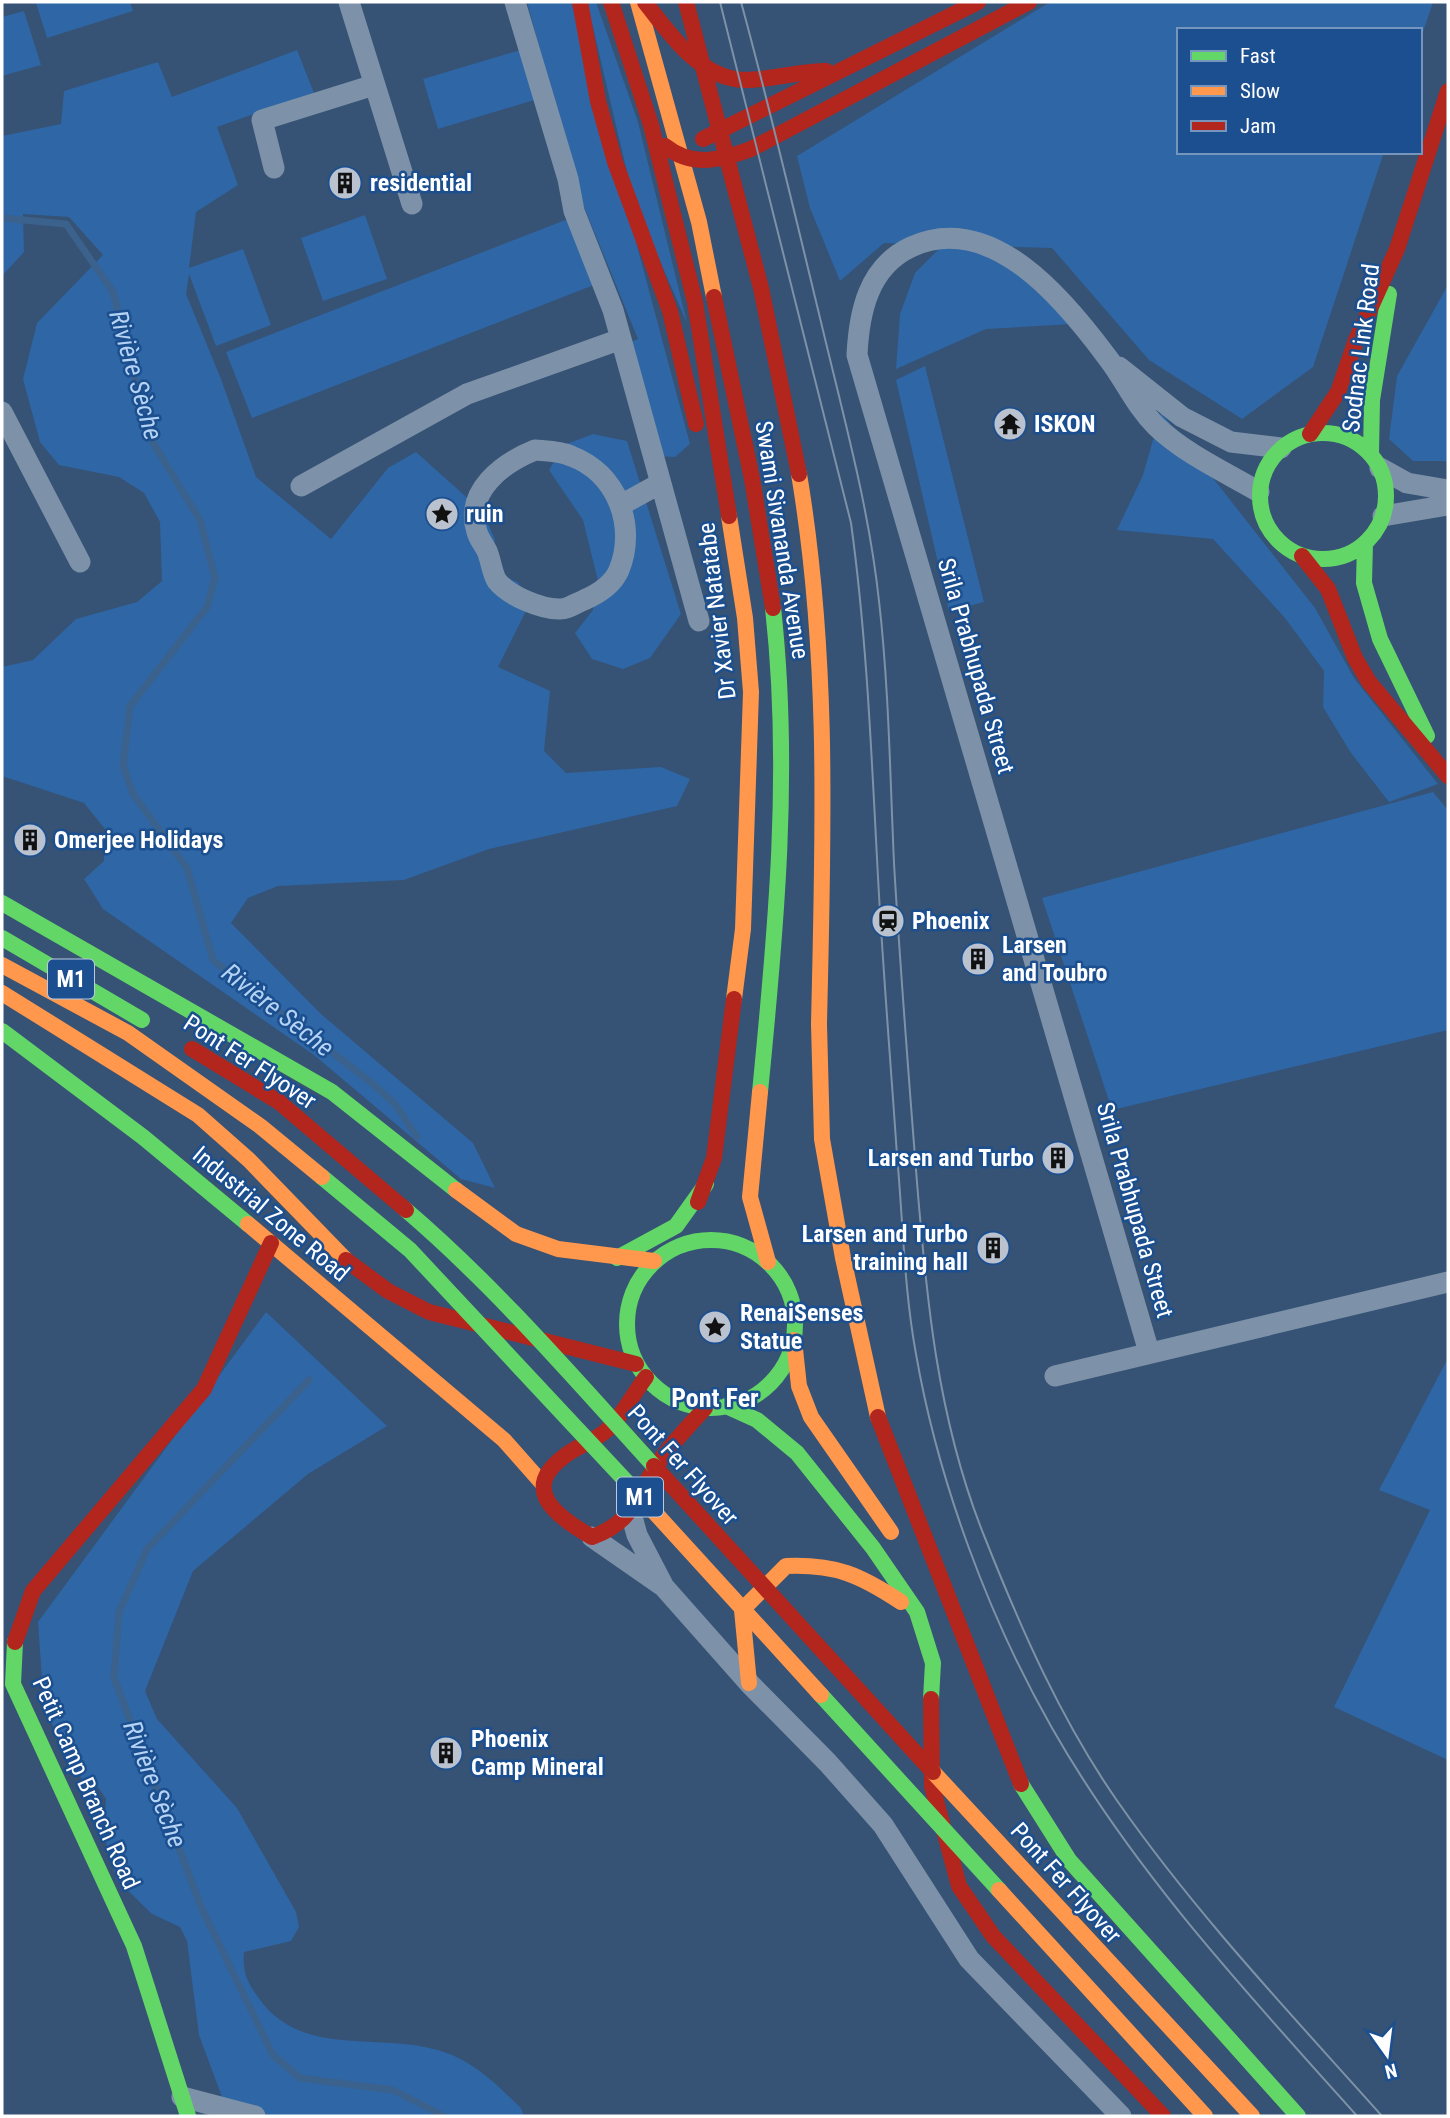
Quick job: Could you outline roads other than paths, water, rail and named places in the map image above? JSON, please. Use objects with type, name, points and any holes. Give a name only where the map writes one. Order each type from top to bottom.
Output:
[{"type":"main road","points":[[580,2],[608,138],[670,311],[700,442],[746,618]]},
{"type":"main road","name":"Dr Xavier Natatabe","points":[[611,2],[651,125],[695,302],[746,618],[751,692],[743,929],[714,1158],[706,1184]]},
{"type":"main road","name":"Swami Sivananda Avenue","points":[[638,2],[712,284],[752,479],[770,584],[780,672],[783,803],[768,1014],[750,1197],[768,1262]]},
{"type":"main road","points":[[645,2],[682,48],[728,78],[742,80],[801,70],[837,71]]},
{"type":"main road","points":[[686,2],[779,358],[814,581],[821,700],[819,1024],[822,1139],[843,1258],[879,1422],[1024,1792],[1069,1860],[1298,2116]]},
{"type":"main road","points":[[670,196],[674,168],[681,158],[712,133],[896,45],[978,2]]},
{"type":"main road","points":[[651,125],[660,141],[681,158],[717,160],[739,154],[814,118],[1029,2]]},
{"type":"main road","name":"Sodnac Link Road","points":[[1310,433],[1338,392],[1356,340],[1397,249],[1448,91]]},
{"type":"main road","points":[[780,153],[814,118]]},
{"type":"main road","points":[[712,284],[719,215],[742,178],[752,170]]},
{"type":"main road","name":"Sodnac Link Road","points":[[1375,461],[1372,400],[1397,249]]},
{"type":"main road","points":[[1302,556],[1335,558],[1365,543],[1376,531],[1383,516],[1387,500],[1375,461],[1343,436],[1310,433],[1281,448],[1269,460],[1259,492],[1260,508],[1275,538],[1302,556],[1328,589],[1355,659],[1369,682],[1445,772]]},
{"type":"main road","points":[[1365,543],[1364,583],[1380,639],[1445,772]]},
{"type":"main road","points":[[2,903],[54,930],[332,1092],[464,1197],[516,1234],[558,1249],[654,1261]]},
{"type":"main road","name":"Pont Fer Flyover","points":[[2,938],[153,1026]]},
{"type":"main road","name":"Pont Fer Flyover","points":[[2,965],[128,1033],[260,1126],[410,1250],[515,1359],[1205,2116]]},
{"type":"main road","points":[[2,993],[198,1115],[249,1160],[352,1266],[388,1292],[429,1312],[641,1370]]},
{"type":"main road","name":"Industrial Zone Road","points":[[2,1031],[143,1137],[504,1440]]},
{"type":"main road","name":"Pont Fer Flyover","points":[[176,1040],[279,1102],[433,1233],[543,1344],[1097,1951],[1252,2116]]},
{"type":"main road","points":[[678,1245],[706,1184]]},
{"type":"main road","points":[[617,1258],[676,1226],[706,1184]]},
{"type":"main road","points":[[706,1239],[734,1242],[760,1254],[780,1273],[792,1298],[797,1325],[791,1352],[778,1376],[757,1395],[726,1406],[705,1408],[677,1402],[654,1386],[641,1370],[627,1338],[627,1309],[636,1283],[654,1261],[678,1245],[706,1239]]},
{"type":"main road","name":"Petit Camp Branch Road","points":[[185,2107],[134,1946],[13,1684],[15,1640],[33,1591],[204,1389],[271,1243]]},
{"type":"main road","points":[[794,1340],[799,1386],[811,1417],[898,1540]]},
{"type":"main road","points":[[641,1370],[606,1431],[561,1458],[545,1474],[542,1483],[545,1498],[553,1512],[592,1537],[614,1531],[631,1513],[658,1462],[705,1408]]},
{"type":"main road","points":[[726,1406],[757,1420],[797,1453],[873,1548],[918,1612],[933,1663],[930,1716],[932,1786],[959,1886],[993,1936],[1117,2071],[1163,2116]]},
{"type":"main road","points":[[504,1440],[531,1453],[561,1458]]},
{"type":"main road","points":[[504,1440],[542,1483]]},
{"type":"main road","points":[[749,1683],[743,1610],[786,1566],[819,1564],[851,1570],[918,1612]]},
{"type":"main road","points":[[925,1585],[988,1700]]},
{"type":"street","points":[[349,2],[412,204]]},
{"type":"street","points":[[515,2],[568,179],[574,211],[604,283],[621,339],[699,621]]},
{"type":"street","points":[[274,168],[262,120],[374,85]]},
{"type":"street","name":"Srila Prabhupada Street","points":[[1109,359],[1067,308],[1018,264],[993,248],[965,237],[928,239],[903,251],[866,292],[859,321],[857,355],[1149,1352]]},
{"type":"street","points":[[301,486],[467,394],[621,339]]},
{"type":"street","points":[[1109,359],[1182,417],[1231,442],[1281,448]]},
{"type":"street","points":[[1109,359],[1129,395],[1157,427],[1206,462],[1259,492]]},
{"type":"street","points":[[2,412],[80,562]]},
{"type":"street","points":[[535,450],[570,455],[590,466],[610,484],[621,505],[626,527],[624,558],[615,579],[592,597],[562,610],[541,606],[516,595],[497,581],[476,531],[476,506],[484,486],[509,460],[535,450]]},
{"type":"street","points":[[1375,461],[1408,483],[1448,490]]},
{"type":"street","points":[[621,505],[659,484]]},
{"type":"street","points":[[1383,516],[1448,505]]},
{"type":"street","points":[[1055,1376],[1448,1282]]},
{"type":"street","points":[[631,1513],[637,1535],[664,1587]]},
{"type":"street","points":[[592,1537],[664,1587],[749,1683],[883,1825],[969,1959],[1121,2116]]},
{"type":"street","points":[[185,2107],[255,2116]]},
{"type":"waterway","name":"Rivière Sèche","points":[[2,218],[66,224],[113,292],[150,438],[200,520],[215,578],[207,607],[130,706],[123,765],[133,794],[187,868],[213,960],[373,1084],[395,1104],[417,1137]]},
{"type":"waterway","name":"Rivière Sèche","points":[[309,1380],[147,1549],[119,1612],[114,1678],[202,1909],[273,2055],[300,2078],[393,2090],[444,2116]]},
{"type":"tram line","points":[[720,2],[851,523],[872,755],[883,960],[909,1305],[926,1402],[952,1498],[968,1546],[1007,1640],[1052,1728],[1084,1781],[1119,1832],[1194,1930],[1357,2116]]},
{"type":"tram line","points":[[741,2],[846,426],[875,566],[885,666],[899,940],[924,1264],[936,1357],[955,1448],[985,1538],[1028,1640],[1061,1707],[1098,1771],[1148,1844],[1212,1924],[1382,2116]]},
{"type":"place","name":"residential","points":[[345,183]]},
{"type":"place","name":"ISKON","points":[[1010,424]]},
{"type":"place","name":"ruin","points":[[442,514]]},
{"type":"place","name":"Omerjee Holidays","points":[[30,840]]},
{"type":"place","name":"Phoenix","points":[[888,921]]},
{"type":"place","name":"Larsen and Toubro","points":[[978,959]]},
{"type":"place","name":"Larsen and Turbo","points":[[1058,1158]]},
{"type":"place","name":"Larsen and Turbo training hall","points":[[993,1248]]},
{"type":"place","name":"RenaiSenses Statue","points":[[715,1327]]},
{"type":"place","name":"Phoenix Camp Mineral","points":[[446,1753]]},
{"type":"district","name":"Pont Fer","points":[[715,1398]]}]
